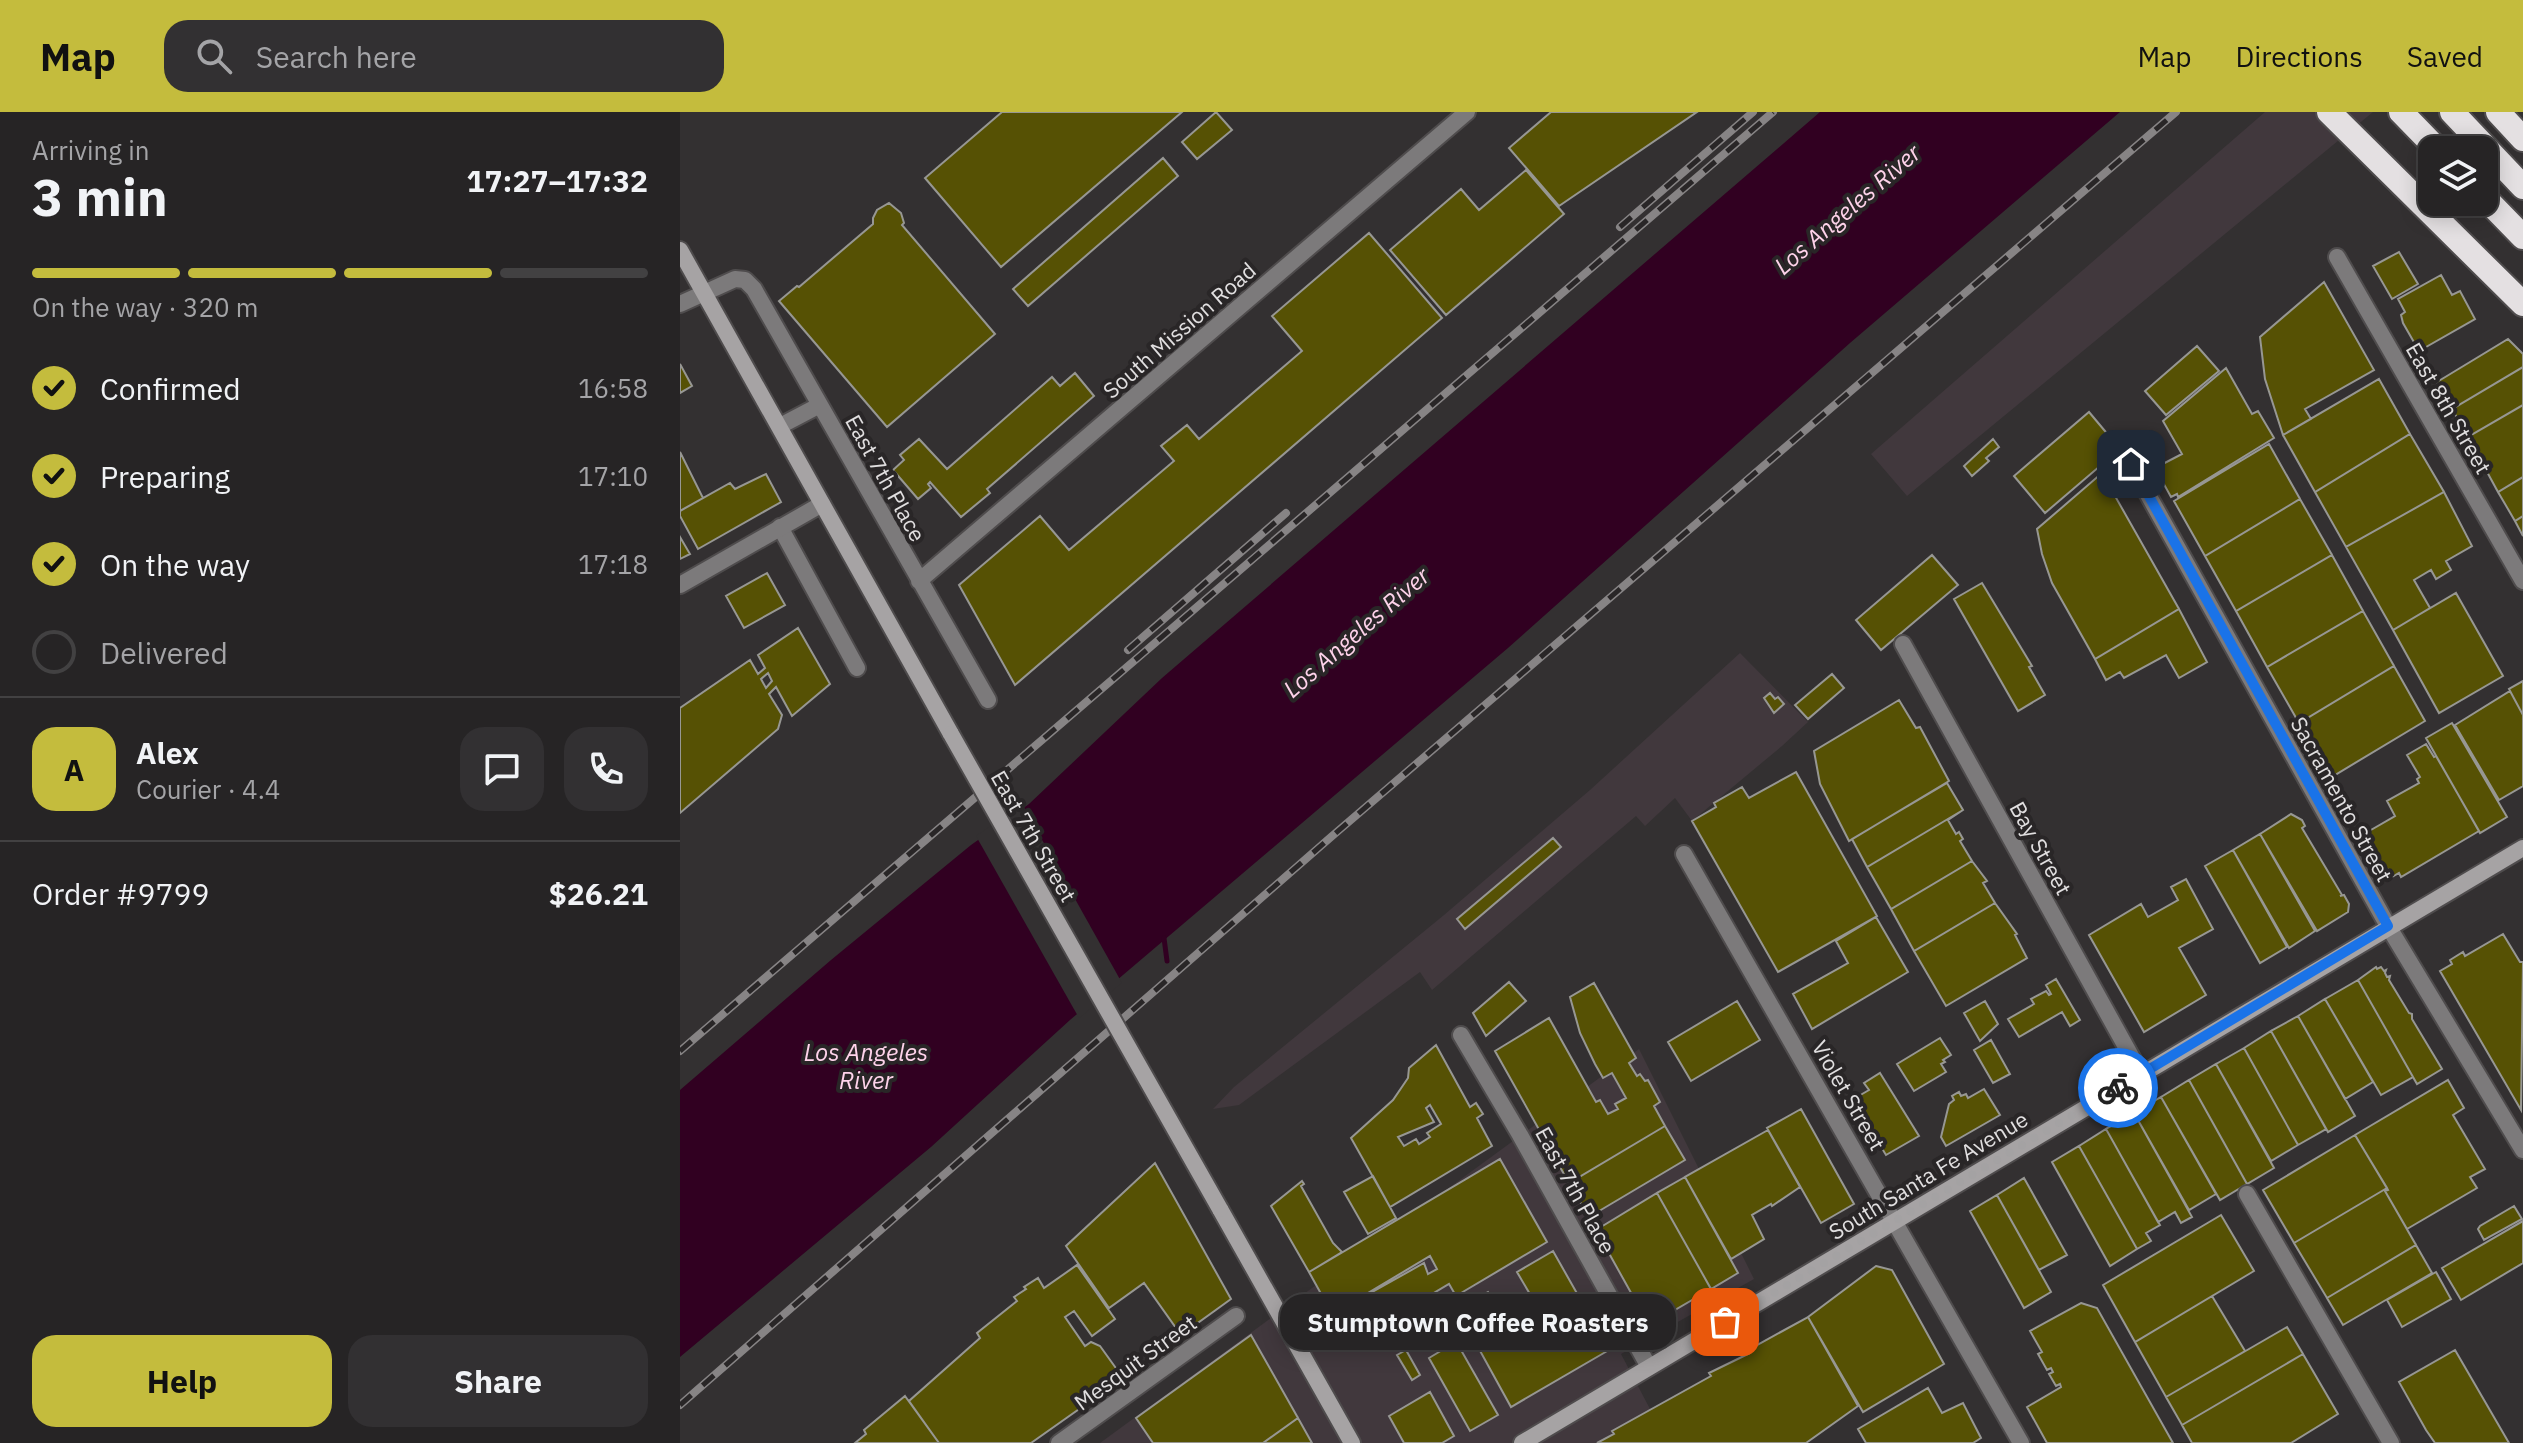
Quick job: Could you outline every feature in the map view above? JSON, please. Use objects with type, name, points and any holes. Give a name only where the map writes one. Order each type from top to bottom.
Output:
[{"type":"highway","points":[[2329,112],[2523,304]]},
{"type":"highway","points":[[2401,112],[2424,136]]},
{"type":"highway","points":[[2452,112],[2523,187]]},
{"type":"highway","points":[[2498,112],[2523,139]]},
{"type":"highway","points":[[2498,211],[2523,237]]},
{"type":"main road","name":"East 7th Street","points":[[680,250],[1352,1443]]},
{"type":"main road","name":"South Santa Fe Avenue","points":[[1522,1443],[2523,848]]},
{"type":"street","name":"South Mission Road","points":[[919,581],[1467,112]]},
{"type":"street","name":"East 8th Street","points":[[2337,257],[2523,581]]},
{"type":"street","name":"East 7th Place","points":[[704,291],[735,279],[745,280],[754,289],[988,700]]},
{"type":"street","points":[[680,304],[704,291]]},
{"type":"street","points":[[780,426],[820,405]]},
{"type":"street","name":"Sacramento Street","points":[[2131,464],[2388,926],[2523,1150]]},
{"type":"street","points":[[680,585],[822,504]]},
{"type":"street","points":[[780,527],[857,668]]},
{"type":"street","name":"Bay Street","points":[[1903,644],[2141,1074]]},
{"type":"street","name":"Violet Street","points":[[1684,854],[2021,1443]]},
{"type":"street","name":"East 7th Place","points":[[1461,1035],[1649,1367]]},
{"type":"street","points":[[2247,1194],[2391,1443]]},
{"type":"street","name":"Mesquit Street","points":[[1059,1443],[1236,1316]]},
{"type":"shaded area","points":[[2265,112],[2373,112],[1907,496],[1871,454]]},
{"type":"shaded area","points":[[1740,653],[1808,722],[1782,746],[1692,821],[1675,798],[1645,826],[1636,816],[1432,990],[1420,972],[1239,1105],[1213,1109],[1234,1087],[1444,915],[1590,790]]},
{"type":"shaded area","points":[[1639,1049],[1754,1279],[1621,1354],[1668,1443],[1100,1443]]},
{"type":"water","name":"Los Angeles River","points":[[1820,112],[2120,112],[1850,343],[1508,648],[1070,1020],[931,1147],[680,1357],[680,1090],[971,845],[1029,804],[1162,678]]},
{"type":"pier","points":[[1022,804],[1122,983],[1079,1018],[976,836]]},
{"type":"building","points":[[1002,112],[1182,112],[1001,267],[925,178]]},
{"type":"building","points":[[1216,112],[1232,130],[1197,159],[1182,142]]},
{"type":"building","points":[[1551,112],[1697,112],[1559,206],[1509,148]]},
{"type":"building","points":[[1163,158],[1178,176],[1028,306],[1013,289]]},
{"type":"building","points":[[1526,170],[1564,214],[1446,315],[1390,250],[1461,189],[1479,210]]},
{"type":"building","points":[[889,203],[901,213],[902,225],[995,334],[887,427],[779,301],[873,224],[877,210]]},
{"type":"building","points":[[1369,233],[1442,318],[1015,685],[959,585],[1040,516],[1069,550],[1174,461],[1161,446],[1187,425],[1199,439],[1302,351],[1272,316]]},
{"type":"building","points":[[2399,252],[2418,284],[2392,299],[2373,266]]},
{"type":"building","points":[[2441,275],[2452,295],[2460,291],[2475,319],[2419,351],[2403,323],[2401,315],[2405,312],[2398,299]]},
{"type":"building","points":[[2324,282],[2374,370],[2305,409],[2311,419],[2283,435],[2265,379],[2260,337]]},
{"type":"building","points":[[2508,339],[2523,354],[2523,367],[2452,409],[2437,382]]},
{"type":"building","points":[[2197,346],[2219,371],[2166,415],[2145,391]]},
{"type":"building","points":[[680,364],[692,386],[680,393]]},
{"type":"building","points":[[2523,367],[2523,405],[2468,437],[2452,409]]},
{"type":"building","points":[[2226,368],[2252,414],[2258,411],[2274,438],[2178,497],[2177,494],[2171,497],[2155,468],[2182,454],[2163,421]]},
{"type":"building","points":[[1075,373],[1094,396],[987,489],[990,493],[961,517],[930,482],[931,488],[918,499],[893,470],[904,460],[900,455],[919,439],[947,469],[1052,377],[1060,386]]},
{"type":"building","points":[[2379,379],[2410,434],[2315,492],[2283,435]]},
{"type":"building","points":[[2523,405],[2523,477],[2498,492],[2468,437]]},
{"type":"building","points":[[2089,412],[2120,449],[2045,513],[2014,476]]},
{"type":"building","points":[[2410,434],[2444,492],[2346,547],[2315,492]]},
{"type":"building","points":[[1993,439],[1999,447],[1972,476],[1964,466]]},
{"type":"building","points":[[2269,444],[2300,499],[2205,556],[2174,501]]},
{"type":"building","points":[[680,452],[703,498],[680,511]]},
{"type":"building","points":[[2102,473],[2179,609],[2095,659],[2052,583],[2037,529]]},
{"type":"building","points":[[766,474],[781,502],[698,549],[680,511],[730,483],[735,489]]},
{"type":"building","points":[[2523,477],[2523,516],[2515,521],[2498,492]]},
{"type":"building","points":[[2444,492],[2472,546],[2446,561],[2451,570],[2436,579],[2431,570],[2414,580],[2430,608],[2393,630],[2346,547]]},
{"type":"building","points":[[2300,499],[2332,555],[2236,611],[2205,556]]},
{"type":"building","points":[[2523,516],[2523,536],[2515,521]]},
{"type":"building","points":[[680,537],[690,554],[680,559]]},
{"type":"building","points":[[1932,555],[1958,585],[1881,650],[1856,620]]},
{"type":"building","points":[[2332,555],[2363,611],[2267,667],[2236,611]]},
{"type":"building","points":[[767,573],[785,605],[744,628],[726,596]]},
{"type":"building","points":[[1982,583],[2032,666],[2029,667],[2045,695],[2018,711],[1954,599]]},
{"type":"building","points":[[2456,593],[2503,676],[2439,713],[2393,630]]},
{"type":"building","points":[[2179,609],[2207,662],[2179,678],[2166,655],[2124,678],[2120,672],[2106,680],[2095,659]]},
{"type":"building","points":[[2363,611],[2394,666],[2299,723],[2267,667]]},
{"type":"building","points":[[798,628],[830,684],[792,716],[776,687],[769,694],[782,715],[778,729],[680,813],[680,708],[750,660],[758,674],[765,668],[758,655]],"holes":[[[768,673],[772,681],[766,688],[761,679]]]},
{"type":"building","points":[[2394,666],[2425,721],[2330,778],[2299,723]]},
{"type":"building","points":[[1832,674],[1844,688],[1808,719],[1795,705]]},
{"type":"building","points":[[2523,681],[2523,715],[2509,689]]},
{"type":"building","points":[[2510,691],[2523,715],[2523,786],[2499,800],[2455,725]]},
{"type":"building","points":[[1770,693],[1784,704],[1774,713],[1764,698]]},
{"type":"building","points":[[1899,700],[1916,728],[1920,727],[1949,781],[1849,841],[1820,784],[1814,751]]},
{"type":"building","points":[[2452,723],[2507,817],[2480,833],[2426,738]]},
{"type":"building","points":[[2426,744],[2479,831],[2401,877],[2399,873],[2392,877],[2364,834],[2395,816],[2387,801],[2419,783],[2417,779],[2420,777],[2407,755]]},
{"type":"building","points":[[1796,772],[1877,916],[1778,972],[1692,821],[1716,807],[1714,803],[1742,787],[1749,798]]},
{"type":"building","points":[[1947,783],[1963,810],[1867,867],[1852,839]]},
{"type":"building","points":[[1963,810],[1948,820],[1956,834],[1959,832],[1963,839],[1960,841],[1972,861],[1891,909],[1867,867]]},
{"type":"building","points":[[2291,814],[2302,820],[2305,826],[2302,828],[2340,896],[2344,895],[2349,904],[2348,912],[2317,931],[2260,834]]},
{"type":"building","points":[[2260,834],[2315,931],[2289,948],[2233,850]]},
{"type":"building","points":[[1553,838],[1561,847],[1465,929],[1457,919]]},
{"type":"building","points":[[2233,850],[2287,947],[2260,963],[2205,866]]},
{"type":"building","points":[[1972,861],[1987,881],[1983,883],[1995,903],[1914,951],[1891,909]]},
{"type":"building","points":[[2186,879],[2213,929],[2179,948],[2206,995],[2144,1032],[2089,935],[2141,904],[2148,917],[2178,900],[2171,887]]},
{"type":"building","points":[[1995,903],[2017,934],[2027,958],[1946,1006],[1914,951]]},
{"type":"building","points":[[1876,917],[1908,972],[1812,1029],[1793,994],[1848,963],[1836,941]]},
{"type":"building","points":[[2503,934],[2520,962],[2523,962],[2521,1110],[2440,971],[2463,952],[2465,956]]},
{"type":"building","points":[[2376,967],[2386,970],[2387,977],[2390,976],[2389,980],[2442,1069],[2417,1084],[2358,980]]},
{"type":"building","points":[[2056,979],[2080,1020],[2070,1026],[2062,1012],[2019,1037],[2008,1019],[2034,1004],[2031,999],[2046,991],[2051,994],[2046,985]]},
{"type":"building","points":[[2358,980],[2413,1077],[2381,1095],[2325,999]]},
{"type":"building","points":[[1509,982],[1526,1001],[1486,1036],[1473,1013]]},
{"type":"building","points":[[1594,983],[1636,1058],[1629,1063],[1637,1076],[1640,1074],[1645,1081],[1648,1080],[1660,1102],[1654,1106],[1665,1126],[1569,1183],[1495,1051],[1549,1018],[1596,1102],[1600,1100],[1608,1114],[1618,1109],[1615,1104],[1626,1098],[1612,1073],[1603,1078],[1595,1064],[1580,1033],[1570,997]]},
{"type":"building","points":[[2325,999],[2373,1082],[2345,1099],[2298,1016]]},
{"type":"building","points":[[1737,1001],[1760,1040],[1691,1081],[1668,1042]]},
{"type":"building","points":[[1985,1001],[1998,1024],[1980,1041],[1964,1013]]},
{"type":"building","points":[[2298,1016],[2355,1116],[2328,1132],[2271,1031]]},
{"type":"building","points":[[2271,1031],[2326,1129],[2298,1145],[2244,1048]]},
{"type":"building","points":[[1940,1038],[1951,1055],[1941,1064],[1946,1072],[1914,1091],[1897,1064]]},
{"type":"building","points":[[1991,1040],[2010,1074],[1993,1083],[1974,1050]]},
{"type":"building","points":[[1436,1045],[1470,1107],[1476,1103],[1483,1114],[1477,1118],[1492,1146],[1390,1207],[1351,1138],[1393,1100],[1408,1078],[1409,1068]],"holes":[[[1430,1105],[1441,1124],[1427,1133],[1430,1137],[1419,1144],[1416,1139],[1404,1146],[1398,1137],[1434,1122],[1426,1108]]]},
{"type":"building","points":[[2244,1048],[2298,1145],[2271,1161],[2216,1064]]},
{"type":"building","points":[[2216,1064],[2274,1168],[2247,1184],[2189,1080]]},
{"type":"building","points":[[1880,1073],[1919,1136],[1886,1155],[1858,1109],[1862,1106],[1857,1097],[1869,1090],[1864,1083]]},
{"type":"building","points":[[2189,1080],[2247,1184],[2220,1200],[2161,1097]]},
{"type":"building","points":[[2448,1080],[2464,1108],[2453,1115],[2485,1169],[2470,1177],[2477,1188],[2407,1229],[2355,1135]]},
{"type":"building","points":[[1984,1089],[2000,1115],[1946,1146],[1941,1137],[1949,1104],[1954,1100],[1952,1096],[1959,1092],[1968,1098]]},
{"type":"building","points":[[2161,1097],[2216,1194],[2189,1210],[2134,1113]]},
{"type":"building","points":[[1801,1109],[1854,1204],[1821,1223],[1767,1128]]},
{"type":"building","points":[[2134,1113],[2192,1217],[2181,1223],[2175,1212],[2158,1222],[2106,1129]]},
{"type":"building","points":[[1665,1126],[1685,1160],[1589,1217],[1569,1183]]},
{"type":"building","points":[[2106,1129],[2160,1225],[2146,1233],[2151,1241],[2137,1249],[2079,1146]]},
{"type":"building","points":[[1768,1130],[1800,1187],[1752,1215],[1764,1239],[1731,1259],[1685,1177]]},
{"type":"building","points":[[2355,1135],[2387,1188],[2294,1243],[2263,1190]]},
{"type":"building","points":[[2079,1146],[2137,1249],[2110,1266],[2052,1162]]},
{"type":"building","points":[[1500,1159],[1547,1242],[1456,1296],[1449,1284],[1350,1343],[1333,1314],[1424,1263],[1428,1274],[1437,1269],[1430,1256],[1336,1312],[1330,1310],[1309,1272]]},
{"type":"building","points":[[1155,1163],[1231,1299],[1181,1335],[1144,1283],[1109,1308],[1066,1246]]},
{"type":"building","points":[[1373,1176],[1396,1218],[1368,1234],[1344,1192]]},
{"type":"building","points":[[1685,1177],[1738,1273],[1711,1289],[1657,1193]]},
{"type":"building","points":[[2024,1178],[2067,1255],[2039,1270],[1997,1195]]},
{"type":"building","points":[[1302,1181],[1304,1184],[1301,1186],[1333,1243],[1342,1252],[1309,1272],[1271,1206]]},
{"type":"building","points":[[2387,1188],[2385,1191],[2416,1245],[2327,1298],[2294,1243]]},
{"type":"building","points":[[1657,1193],[1711,1289],[1649,1325],[1596,1230]]},
{"type":"building","points":[[1997,1195],[2051,1292],[2024,1308],[1970,1211]]},
{"type":"building","points":[[2514,1206],[2522,1219],[2484,1240],[2478,1229],[2480,1226]]},
{"type":"building","points":[[2221,1215],[2254,1271],[2135,1342],[2103,1285]]},
{"type":"building","points":[[2523,1221],[2523,1263],[2461,1300],[2442,1268]]},
{"type":"building","points":[[2416,1245],[2432,1273],[2343,1325],[2327,1298]]},
{"type":"building","points":[[1553,1251],[1609,1350],[1511,1407],[1457,1309],[1488,1292],[1504,1319],[1534,1301],[1517,1272]]},
{"type":"building","points":[[1077,1265],[1115,1319],[1092,1336],[1074,1311],[1065,1317],[1085,1346],[1091,1342],[1100,1346],[1123,1378],[1031,1443],[939,1443],[909,1401],[980,1338],[977,1333],[1017,1301],[1014,1297],[1026,1289],[1024,1287],[1038,1278],[1044,1288]]},
{"type":"building","points":[[1876,1266],[1892,1270],[1944,1364],[1863,1412],[1808,1317]]},
{"type":"building","points":[[2436,1272],[2451,1299],[2402,1327],[2387,1300]]},
{"type":"building","points":[[2212,1296],[2245,1351],[2166,1397],[2135,1342]]},
{"type":"building","points":[[2081,1303],[2097,1308],[2173,1443],[2047,1443],[2027,1407],[2061,1387],[2060,1384],[2056,1386],[2049,1374],[2053,1372],[2051,1368],[2047,1370],[2038,1354],[2042,1352],[2030,1331]]},
{"type":"building","points":[[1808,1317],[1858,1406],[1806,1443],[1597,1443],[1614,1434],[1612,1431],[1711,1376],[1709,1373],[1750,1353],[1748,1350]]},
{"type":"building","points":[[1443,1318],[1448,1327],[1429,1339],[1427,1335],[1419,1340],[1416,1334]]},
{"type":"building","points":[[2287,1327],[2303,1354],[2182,1425],[2166,1397]]},
{"type":"building","points":[[1251,1335],[1298,1418],[1263,1443],[1153,1443],[1136,1418]]},
{"type":"building","points":[[1448,1341],[1451,1346],[1457,1343],[1498,1415],[1470,1431],[1429,1358],[1444,1349],[1441,1344]]},
{"type":"building","points":[[1406,1350],[1420,1375],[1412,1380],[1397,1355]]},
{"type":"building","points":[[2455,1350],[2509,1443],[2435,1443],[2426,1430],[2399,1382]]},
{"type":"building","points":[[2303,1354],[2338,1414],[2291,1443],[2192,1443],[2182,1425]]},
{"type":"building","points":[[1928,1388],[1942,1413],[1963,1403],[1981,1438],[1973,1443],[1866,1443],[1858,1429]]},
{"type":"building","points":[[1430,1392],[1454,1436],[1442,1443],[1404,1443],[1389,1416]]},
{"type":"building","points":[[905,1396],[939,1443],[855,1443],[866,1434],[864,1430]]},
{"type":"building","points":[[1298,1418],[1312,1443],[1263,1443]]},
{"type":"waterway","points":[[1164,938],[1167,961]]},
{"type":"railway","points":[[1620,227],[1753,112]]},
{"type":"railway","points":[[680,1051],[1773,112]]},
{"type":"railway","points":[[680,1405],[1331,837],[2176,112]]},
{"type":"railway","points":[[1128,650],[1286,513]]},
{"type":"way so far","points":[[1725,1322],[2118,1088]]},
{"type":"place","name":"Stumptown Coffee Roasters","points":[[1725,1322]]},
{"type":"route","points":[[2118,1088],[2388,926],[2131,464]]}]
